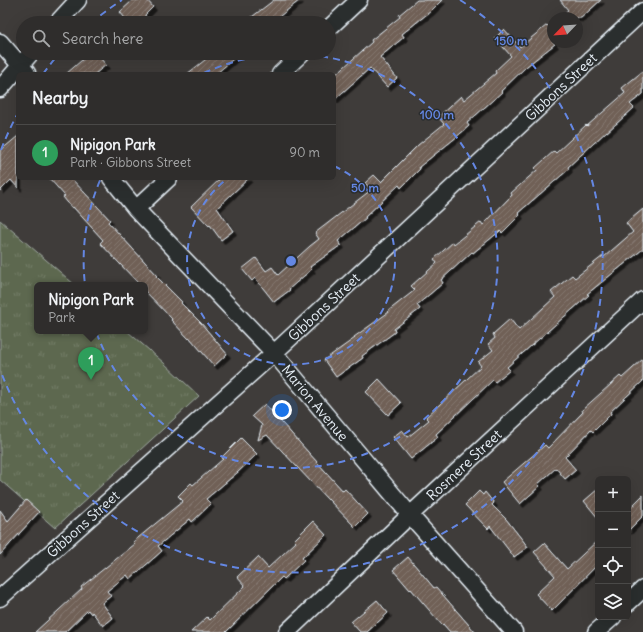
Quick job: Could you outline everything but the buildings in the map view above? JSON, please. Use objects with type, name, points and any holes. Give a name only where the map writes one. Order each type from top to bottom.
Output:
[{"type":"street","points":[[63,16],[78,0]]},
{"type":"street","points":[[336,21],[359,0]]},
{"type":"street","name":"Gibbons Street","points":[[0,598],[274,353],[643,11]]},
{"type":"street","points":[[0,42],[24,70],[28,60]]},
{"type":"street","points":[[282,72],[295,60]]},
{"type":"street","points":[[0,89],[16,76]]},
{"type":"street","name":"Marion Avenue","points":[[113,180],[136,209],[274,353],[410,515],[514,632]]},
{"type":"street","points":[[136,209],[167,180]]},
{"type":"street","name":"Rosmere Street","points":[[287,632],[410,515],[643,300]]},
{"type":"street","points":[[631,600],[643,589]]},
{"type":"street","points":[[596,632],[610,620]]},
{"type":"green space","points":[[0,220],[72,282],[34,282],[34,334],[130,334],[199,396],[55,528],[0,480]]},
{"type":"place","name":"Nipigon Park","points":[[91,380]]}]
